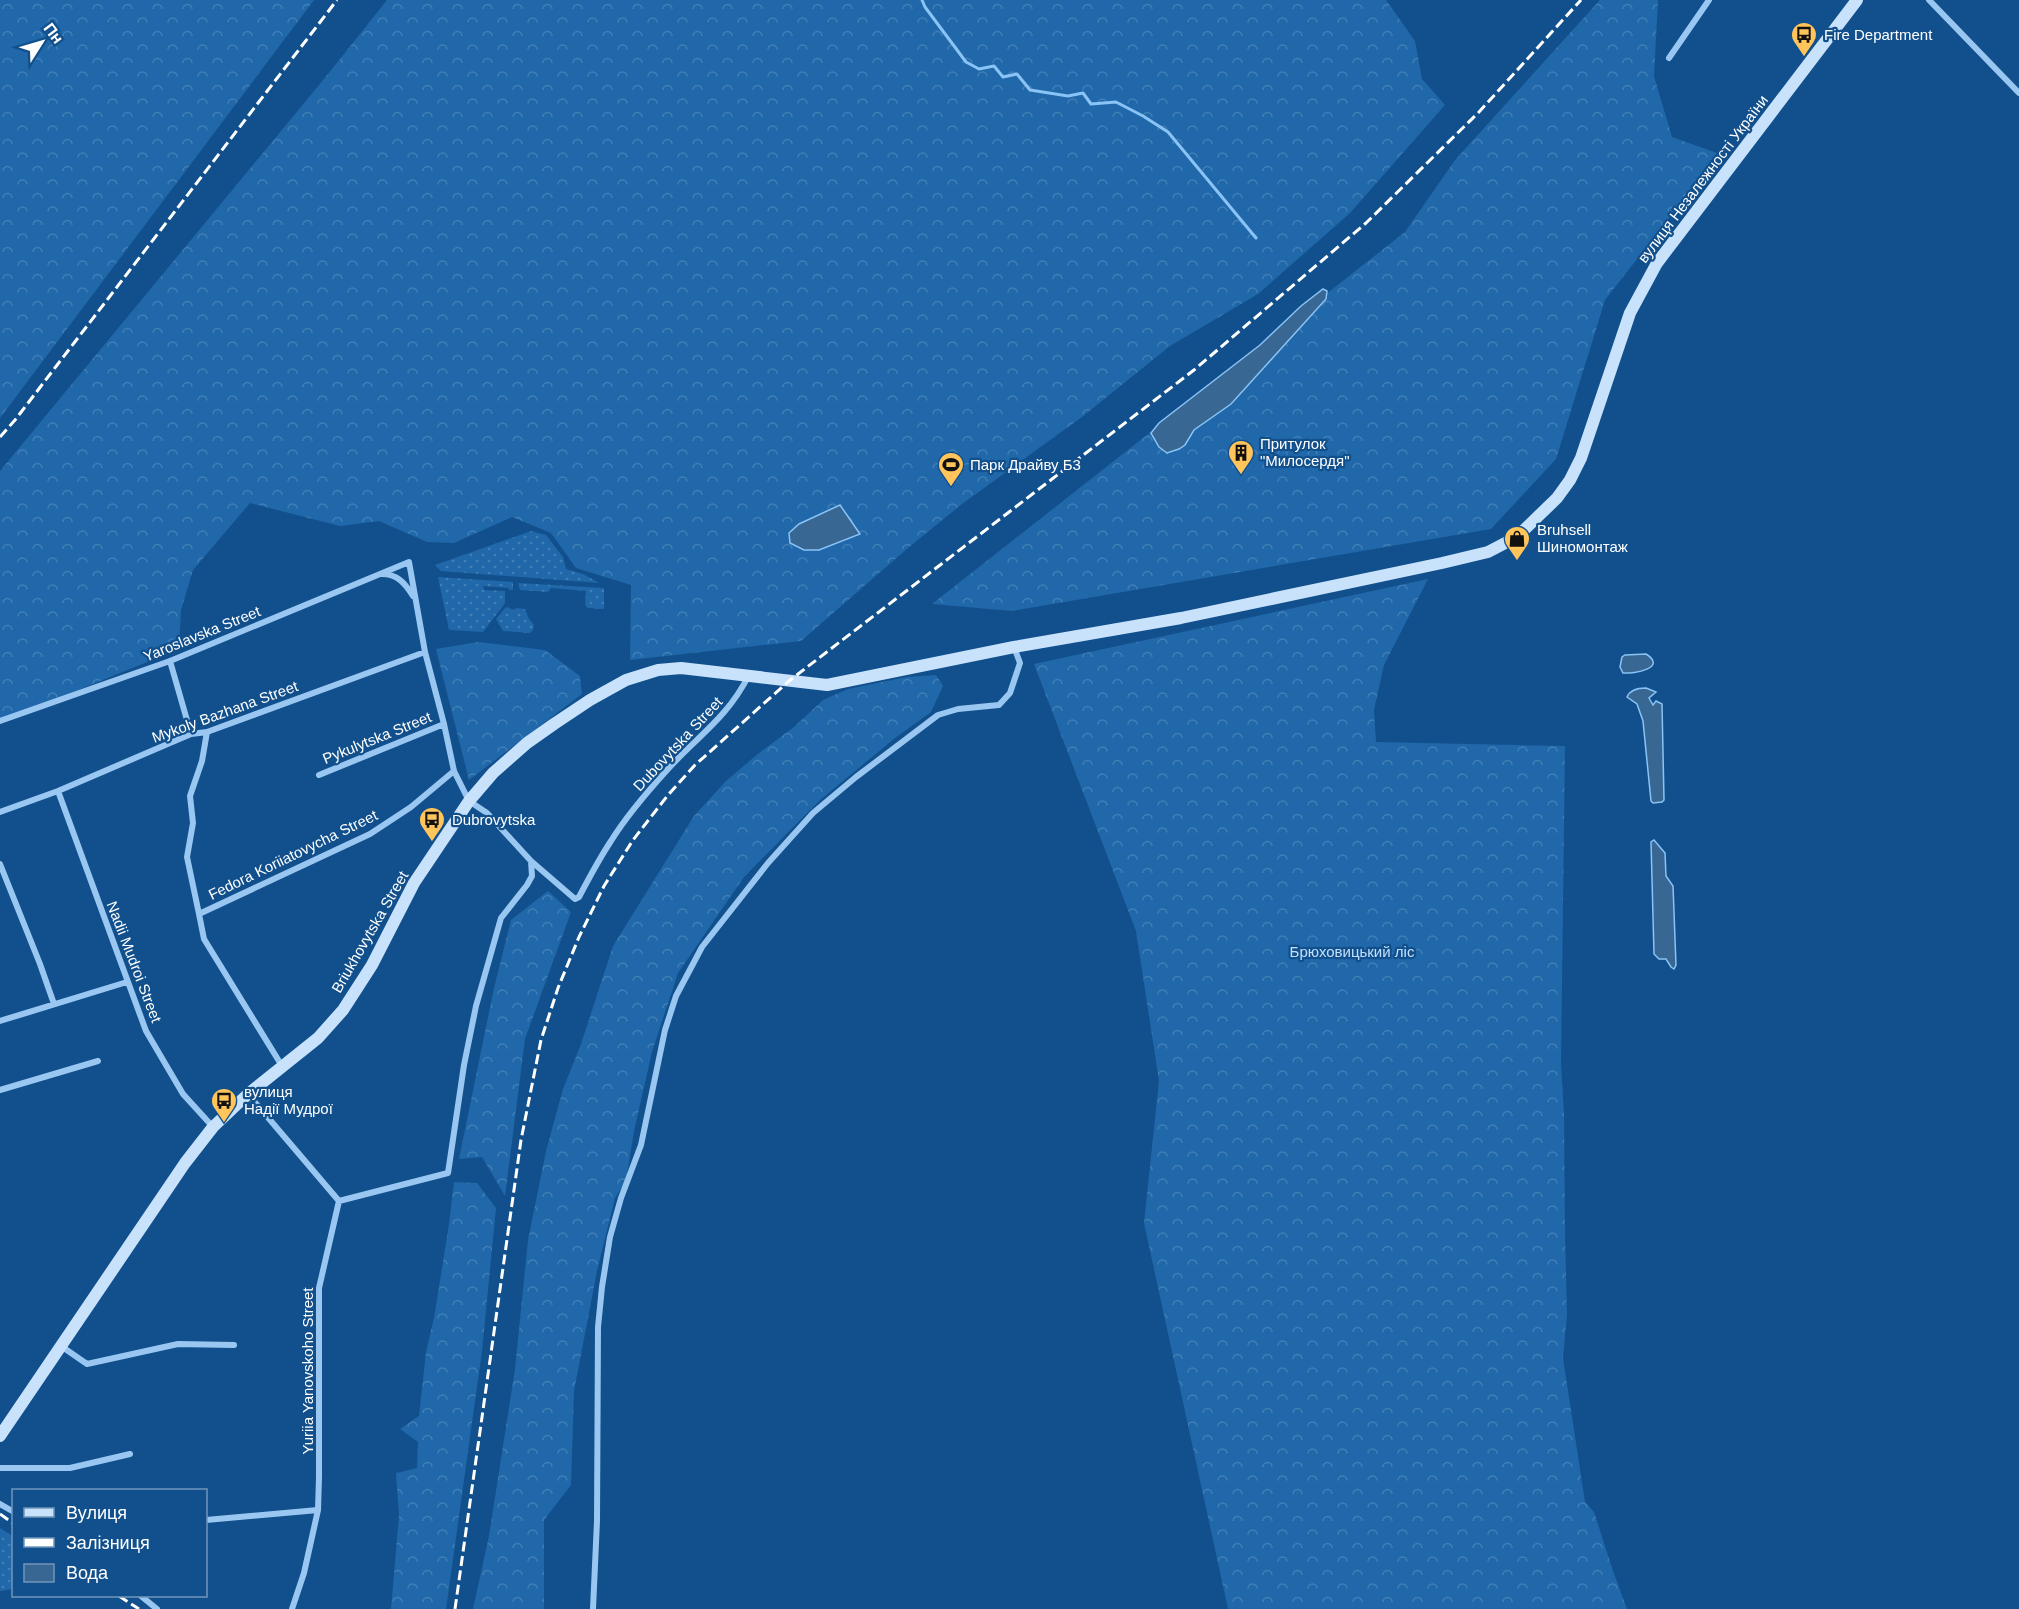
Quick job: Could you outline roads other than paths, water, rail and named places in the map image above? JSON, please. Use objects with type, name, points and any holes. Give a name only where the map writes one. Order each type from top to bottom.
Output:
[{"type":"main road","name":"вулиця Незалежності України","points":[[1014,647],[1181,618],[1442,563],[1488,552],[1511,540],[1542,515],[1563,489],[1581,459],[1630,313],[1657,263],[1857,0]]},
{"type":"main road","name":"Briukhovytska Street","points":[[1,1432],[184,1163],[213,1127],[248,1094],[318,1038],[343,1010],[372,965],[414,883],[469,801],[493,773],[527,743],[590,700],[626,680],[658,670],[681,668],[826,685],[1014,647]]},
{"type":"street","points":[[1669,58],[1709,0]]},
{"type":"street","points":[[1929,0],[2019,93]]},
{"type":"street","name":"Yaroslavska Street","points":[[0,721],[170,661],[410,562],[416,600]]},
{"type":"street","points":[[378,574],[390,574],[401,579],[416,600],[425,652],[454,771],[469,801]]},
{"type":"street","points":[[593,1609],[597,1521],[598,1327],[602,1287],[610,1237],[621,1198],[641,1145],[665,1030],[676,996],[702,947],[768,863],[813,813],[856,777],[938,715],[958,709],[999,705],[1010,693],[1020,663],[1014,647]]},
{"type":"street","name":"Mykoly Bazhana Street","points":[[0,812],[58,791],[191,734],[207,732],[425,652]]},
{"type":"street","points":[[170,661],[191,734]]},
{"type":"street","name":"Dubovytska Street","points":[[469,801],[487,813],[531,861],[575,898],[579,897],[611,840],[643,797],[670,766],[727,710],[738,697],[749,675]]},
{"type":"street","name":"Pykulytska Street","points":[[319,775],[444,724]]},
{"type":"street","points":[[207,732],[202,761],[190,796],[193,823],[187,857],[204,939],[282,1067]]},
{"type":"street","name":"Fedora Koriiatovycha Street","points":[[199,914],[370,834],[411,807],[454,771]]},
{"type":"street","name":"Nadii Mudroi Street","points":[[58,791],[127,982],[152,1042],[183,1094],[213,1127]]},
{"type":"street","points":[[248,1094],[339,1201],[448,1173],[464,1065],[476,1006],[501,918],[532,876],[531,861]]},
{"type":"street","points":[[0,864],[54,1004]]},
{"type":"street","points":[[0,1021],[127,982]]},
{"type":"street","points":[[0,1090],[98,1060]]},
{"type":"street","name":"Yuriia Yanovskoho Street","points":[[292,1609],[304,1573],[318,1510],[320,1477],[319,1288],[339,1201]]},
{"type":"street","points":[[60,1346],[87,1364],[178,1344],[234,1345]]},
{"type":"street","points":[[0,1468],[70,1468],[130,1454]]},
{"type":"street","points":[[207,1520],[318,1510]]},
{"type":"street","points":[[142,1597],[157,1609]]},
{"type":"water","points":[[1323,289],[1327,291],[1326,299],[1231,404],[1194,430],[1185,445],[1179,449],[1167,453],[1159,447],[1151,433],[1159,423],[1260,345],[1301,306]]},
{"type":"water","points":[[840,505],[860,534],[819,550],[804,550],[790,543],[789,533],[799,524]]},
{"type":"water","points":[[1646,654],[1652,659],[1651,666],[1641,671],[1623,673],[1620,667],[1622,657]]},
{"type":"water","points":[[1646,688],[1656,692],[1649,698],[1653,705],[1656,701],[1662,704],[1664,800],[1653,803],[1643,721],[1637,704],[1627,697],[1635,690]]},
{"type":"water","points":[[1654,840],[1665,853],[1666,876],[1673,886],[1676,965],[1674,969],[1666,959],[1659,959],[1654,954],[1651,842]]},
{"type":"waterway","points":[[922,0],[966,62],[979,69],[994,66],[1003,77],[1017,74],[1030,90],[1068,96],[1083,93],[1091,104],[1116,102],[1168,132],[1256,238]]},
{"type":"railway","points":[[0,437],[337,0]]},
{"type":"railway","points":[[455,1609],[521,1140],[541,1040],[558,988],[579,937],[604,886],[633,840],[695,765],[789,681],[1194,370],[1366,223],[1479,112],[1581,0]]},
{"type":"railway","points":[[0,1514],[12,1523]]},
{"type":"railway","points":[[121,1597],[139,1609]]},
{"type":"place","name":"Fire Department","points":[[1804,58]]},
{"type":"place","name":"Притулок \"Милосердя\"","points":[[1241,476]]},
{"type":"place","name":"Парк Драйву Б3","points":[[951,488]]},
{"type":"place","name":"Bruhsell Шиномонтаж","points":[[1517,562]]},
{"type":"place","name":"Dubrovytska","points":[[432,843]]},
{"type":"place","name":"вулиця Надії Мудрої","points":[[224,1124]]},
{"type":"park label","name":"Брюховицький ліс","points":[[1352,952]]}]
